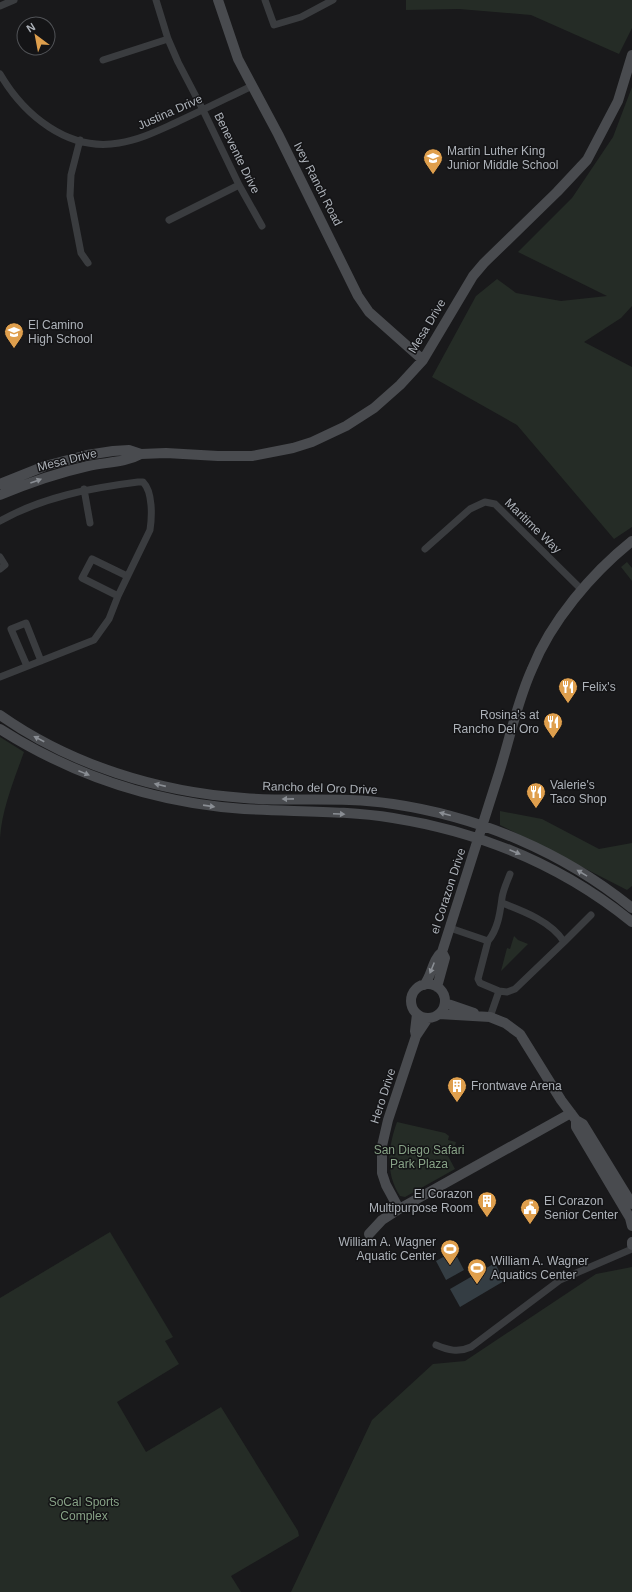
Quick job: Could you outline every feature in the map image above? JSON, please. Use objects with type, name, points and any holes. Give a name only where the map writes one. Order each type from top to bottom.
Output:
[{"type":"main road","name":"Ivey Ranch Road","points":[[218,0],[238,59],[292,161],[358,296],[369,312],[423,360]]},
{"type":"main road","name":"Mesa Drive","points":[[0,484],[45,466],[87,455],[129,450],[142,454],[166,453],[252,456],[306,444],[346,426],[374,408],[400,385],[423,360],[473,276],[587,160],[618,101],[632,55]]},
{"type":"main road","name":"Mesa Drive","points":[[0,495],[63,472],[130,460],[142,454]]},
{"type":"main road","name":"el Corazon Drive","points":[[424,985],[438,956],[442,952],[520,699],[532,668],[542,648],[582,590],[606,564],[632,541]]},
{"type":"main road","name":"Rancho del Oro Drive","points":[[0,714],[33,736],[80,758],[134,779],[158,785],[187,791],[244,798],[340,799],[384,803],[443,813],[482,825],[545,852],[583,873],[632,908]]},
{"type":"main road","name":"Rancho del Oro Drive","points":[[0,728],[60,763],[102,780],[151,795],[212,806],[392,818],[444,828],[509,849],[555,870],[593,893],[632,922]]},
{"type":"main road","name":"el Corazon Drive","points":[[437,987],[445,958],[442,952]]},
{"type":"main road","points":[[439,1014],[445,1003],[443,994],[437,987],[424,985],[415,991],[411,999],[412,1006],[417,1014],[428,1018],[439,1014],[486,1017]]},
{"type":"main road","points":[[445,1003],[505,1023],[520,1034],[573,1116],[576,1127],[630,1218],[632,1226]]},
{"type":"main road","name":"Hero Drive","points":[[416,1036],[415,1031],[417,1014]]},
{"type":"main road","name":"Hero Drive","points":[[399,1209],[386,1185],[382,1172],[381,1157],[388,1120],[416,1036],[428,1018]]},
{"type":"main road","points":[[573,1116],[583,1124],[632,1204]]},
{"type":"main road","points":[[369,1234],[382,1220],[399,1209],[573,1116]]},
{"type":"street","points":[[0,6],[14,0]]},
{"type":"street","name":"Benevente Drive","points":[[156,0],[168,39],[239,186],[262,226]]},
{"type":"street","points":[[265,0],[274,25],[301,17],[333,0]]},
{"type":"street","points":[[103,60],[168,39]]},
{"type":"street","name":"Justina Drive","points":[[0,74],[11,94],[31,115],[57,133],[80,140],[102,144],[118,144],[141,138],[252,86]]},
{"type":"street","points":[[80,140],[71,175],[70,196],[81,253],[88,263]]},
{"type":"street","points":[[169,220],[239,186]]},
{"type":"street","points":[[0,521],[36,504],[84,489],[143,482],[147,487],[151,522],[150,530],[127,576],[109,619],[94,640],[0,677]]},
{"type":"street","points":[[84,489],[90,523]]},
{"type":"street","name":"Maritime Way","points":[[425,549],[470,509],[485,502],[494,504],[582,590]]},
{"type":"street","points":[[0,557],[6,565],[0,569]]},
{"type":"street","points":[[118,596],[82,578],[92,559],[127,576]]},
{"type":"street","points":[[27,666],[11,629],[26,623],[41,661]]},
{"type":"street","points":[[510,874],[502,898],[493,935],[488,941],[478,979],[480,983],[499,991],[506,992],[516,989],[591,915]]},
{"type":"street","points":[[502,903],[519,909],[555,930],[564,942]]},
{"type":"street","points":[[450,928],[488,941]]},
{"type":"street","points":[[486,1017],[499,991]]},
{"type":"street","points":[[436,1345],[456,1351],[471,1347],[560,1280],[632,1249]]},
{"type":"green space","points":[[406,0],[632,0],[632,28],[619,54],[531,15],[459,9],[406,10]]},
{"type":"green space","points":[[632,87],[632,306],[621,318],[584,342],[632,367],[632,527],[614,539],[517,425],[432,377],[476,296],[497,279],[516,293],[561,301],[607,296],[518,252],[572,198],[613,137]]},
{"type":"green space","points":[[627,562],[632,568],[632,581],[621,567]]},
{"type":"green space","points":[[0,737],[24,752],[6,805],[0,838]]},
{"type":"green space","points":[[500,811],[542,819],[599,849],[632,843],[632,886],[627,890],[500,825]]},
{"type":"green space","points":[[514,936],[518,940],[528,944],[501,971],[507,948],[510,949]]},
{"type":"green space","name":"San Diego Safari Park Plaza","points":[[397,1122],[445,1133],[449,1136],[448,1140],[456,1142],[453,1153],[448,1156],[455,1169],[405,1197],[400,1196],[395,1187],[390,1169],[390,1150]]},
{"type":"green space","name":"SoCal Sports Complex","points":[[110,1232],[173,1337],[165,1341],[179,1364],[117,1402],[146,1452],[221,1407],[298,1531],[299,1536],[231,1576],[241,1592],[0,1592],[0,1298]]},
{"type":"green space","points":[[632,1267],[632,1592],[291,1592],[372,1420],[433,1364],[465,1361],[596,1274]]},
{"type":"shaded area","name":"William A. Wagner Aquatic Center","points":[[454,1251],[464,1270],[446,1280],[436,1261]]},
{"type":"shaded area","name":"William A. Wagner Aquatics Center","points":[[495,1263],[504,1281],[460,1307],[450,1289]]},
{"type":"place","name":"Martin Luther King Junior Middle School","points":[[433,175]]},
{"type":"place","name":"El Camino High School","points":[[14,349]]},
{"type":"place","name":"Felix's","points":[[568,704]]},
{"type":"place","name":"Rosina's at Rancho Del Oro","points":[[553,739]]},
{"type":"place","name":"Valerie's Taco Shop","points":[[536,809]]},
{"type":"place","name":"Frontwave Arena","points":[[457,1103]]},
{"type":"place","name":"El Corazon Multipurpose Room","points":[[487,1218]]},
{"type":"place","name":"El Corazon Senior Center","points":[[530,1225]]},
{"type":"place","name":"William A. Wagner Aquatic Center","points":[[450,1266]]},
{"type":"place","name":"William A. Wagner Aquatics Center","points":[[477,1285]]}]
